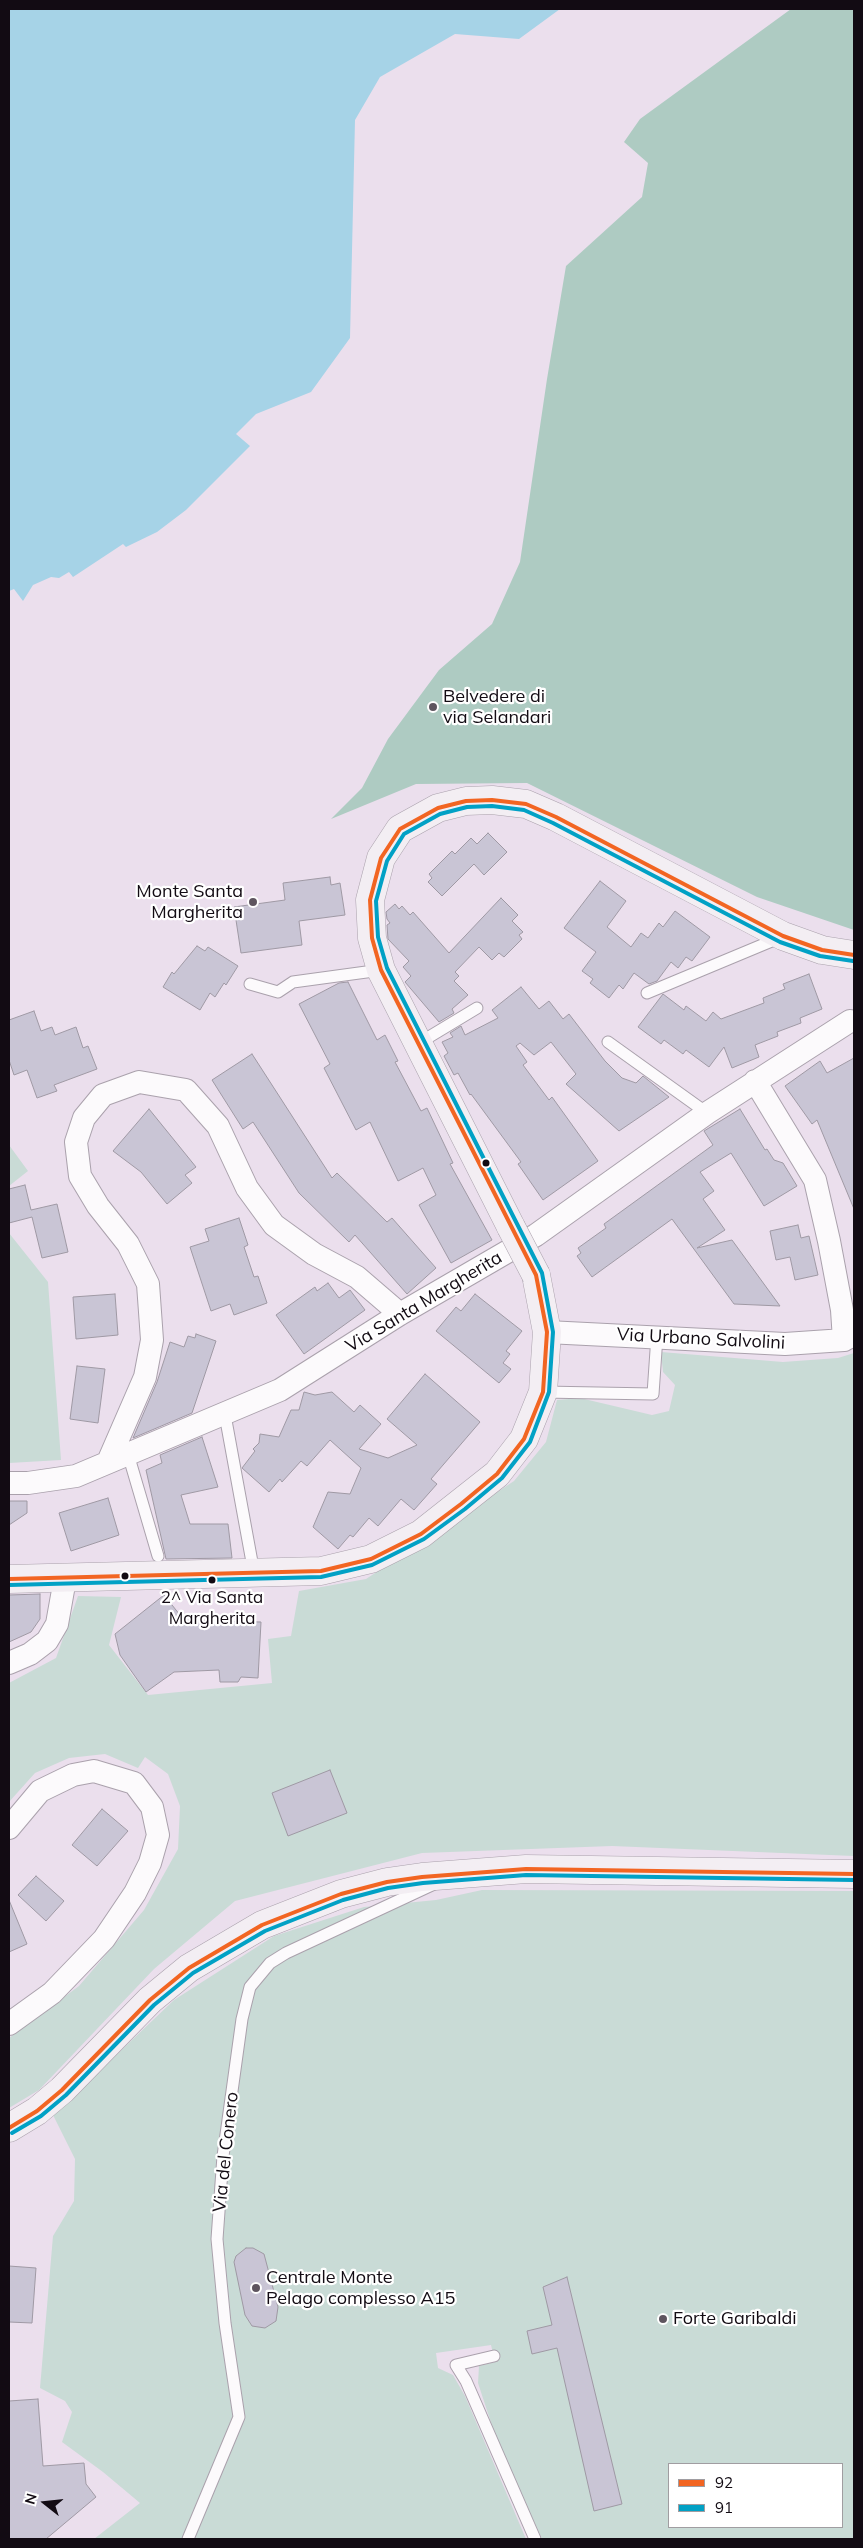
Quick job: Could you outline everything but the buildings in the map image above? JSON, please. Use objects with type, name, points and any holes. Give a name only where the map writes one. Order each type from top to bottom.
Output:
[{"type":"street","points":[[9,1579],[161,1575],[254,1575],[322,1571],[371,1559],[421,1534],[497,1474],[524,1439],[543,1392],[547,1332],[536,1276],[419,1043],[380,970],[372,938],[370,900],[381,858],[400,829],[438,808],[466,801],[492,800],[526,804],[556,817],[783,936],[822,950],[854,955]]},
{"type":"street","name":"Via Santa Margherita","points":[[9,1483],[28,1483],[76,1476],[225,1415],[280,1390],[400,1314],[536,1235],[707,1113],[850,1021]]},
{"type":"street","points":[[755,1081],[815,1180],[849,1338]]},
{"type":"street","points":[[118,1458],[145,1378],[152,1340],[148,1284],[128,1244],[98,1206],[80,1176],[76,1142],[84,1118],[103,1095],[139,1082],[186,1090],[218,1126],[247,1188],[274,1225],[314,1254],[357,1277],[400,1314]]},
{"type":"street","name":"Via Urbano Salvolini","points":[[547,1332],[657,1336],[785,1344],[849,1338]]},
{"type":"street","points":[[9,1663],[30,1654],[47,1641],[57,1624],[65,1579]]},
{"type":"street","points":[[9,1828],[40,1791],[73,1775],[94,1771],[134,1783],[152,1806],[158,1835],[150,1863],[135,1893],[104,1939],[52,1993],[9,2024]]},
{"type":"street","name":"Via del Conero","points":[[9,2128],[37,2111],[62,2090],[150,2000],[189,1968],[228,1943],[262,1925],[341,1894],[387,1882],[526,1869],[854,1874]]},
{"type":"lane","points":[[647,993],[783,936]]},
{"type":"lane","points":[[250,984],[278,992],[293,982],[380,970]]},
{"type":"lane","points":[[419,1043],[477,1008]]},
{"type":"lane","points":[[608,1042],[707,1113]]},
{"type":"lane","points":[[543,1392],[653,1394],[657,1336]]},
{"type":"lane","points":[[225,1415],[254,1575]]},
{"type":"lane","points":[[118,1458],[158,1556]]},
{"type":"lane","name":"Via del Conero","points":[[188,2539],[239,2417],[225,2323],[217,2239],[227,2129],[242,2019],[250,1987],[270,1963],[286,1953],[411,1896],[451,1875]]},
{"type":"lane","points":[[494,2356],[456,2365],[466,2381],[535,2539]]},
{"type":"shaded area","points":[[9,1145],[28,1171],[9,1186]]},
{"type":"shaded area","points":[[9,1233],[48,1282],[61,1460],[9,1463]]},
{"type":"shaded area","points":[[661,1352],[783,1362],[838,1358],[854,1353],[854,1856],[612,1846],[422,1853],[235,1901],[154,1969],[39,2090],[9,2108],[9,2038],[79,1986],[144,1910],[178,1849],[180,1806],[168,1774],[145,1757],[138,1768],[105,1754],[69,1758],[35,1773],[9,1802],[9,1683],[56,1658],[78,1596],[121,1597],[109,1645],[148,1695],[272,1683],[268,1639],[291,1636],[299,1591],[366,1579],[514,1481],[546,1442],[557,1400],[580,1398],[652,1415],[669,1411],[675,1385],[663,1372]]},
{"type":"shaded area","points":[[482,1890],[854,1891],[854,2539],[542,2539],[500,2450],[478,2383],[479,2366],[495,2362],[491,2345],[436,2353],[438,2368],[453,2375],[465,2396],[526,2539],[94,2539],[140,2503],[103,2472],[62,2442],[72,2412],[65,2401],[40,2388],[53,2236],[74,2201],[75,2159],[53,2115],[174,2000],[274,1936],[364,1907],[436,1900]]},
{"type":"green space","points":[[791,9],[854,9],[854,930],[757,897],[527,783],[416,784],[331,819],[362,788],[388,739],[439,670],[492,624],[520,562],[566,266],[642,197],[648,163],[624,142],[640,119]]},
{"type":"water","points":[[9,9],[560,9],[519,39],[455,34],[380,77],[355,120],[350,338],[311,392],[256,414],[236,434],[250,446],[186,510],[157,532],[126,547],[123,544],[73,577],[69,572],[59,578],[51,577],[33,585],[23,601],[14,589],[9,591]]},
{"type":"transit line","name":"92","points":[[9,1579],[321,1571],[371,1559],[421,1534],[461,1504],[497,1474],[524,1439],[543,1392],[547,1332],[536,1275],[381,970],[372,938],[370,900],[381,858],[400,829],[438,808],[466,801],[492,800],[526,804],[556,817],[783,936],[822,950],[854,955]]},
{"type":"transit line","name":"91","points":[[9,1585],[321,1577],[372,1565],[424,1539],[465,1509],[502,1478],[530,1442],[549,1392],[553,1332],[542,1273],[387,968],[378,937],[376,901],[387,861],[404,834],[440,814],[467,807],[492,806],[524,810],[553,823],[780,942],[820,956],[853,961]]},
{"type":"transit line","name":"92","points":[[9,2128],[37,2111],[62,2090],[150,2000],[189,1968],[262,1925],[341,1894],[387,1882],[422,1877],[526,1869],[854,1874]]},
{"type":"transit line","name":"91","points":[[12,2133],[41,2116],[66,2095],[154,2005],[193,1973],[265,1931],[343,1900],[388,1888],[423,1883],[526,1875],[854,1880]]},
{"type":"place","name":"Belvedere di via Selandari","points":[[433,707]]},
{"type":"place","name":"Monte Santa Margherita","points":[[253,902]]},
{"type":"place","name":"2^ Via Santa Margherita","points":[[212,1580]]},
{"type":"place","name":"Centrale Monte Pelago complesso A15","points":[[256,2288]]},
{"type":"place","name":"Forte Garibaldi","points":[[663,2319]]}]
